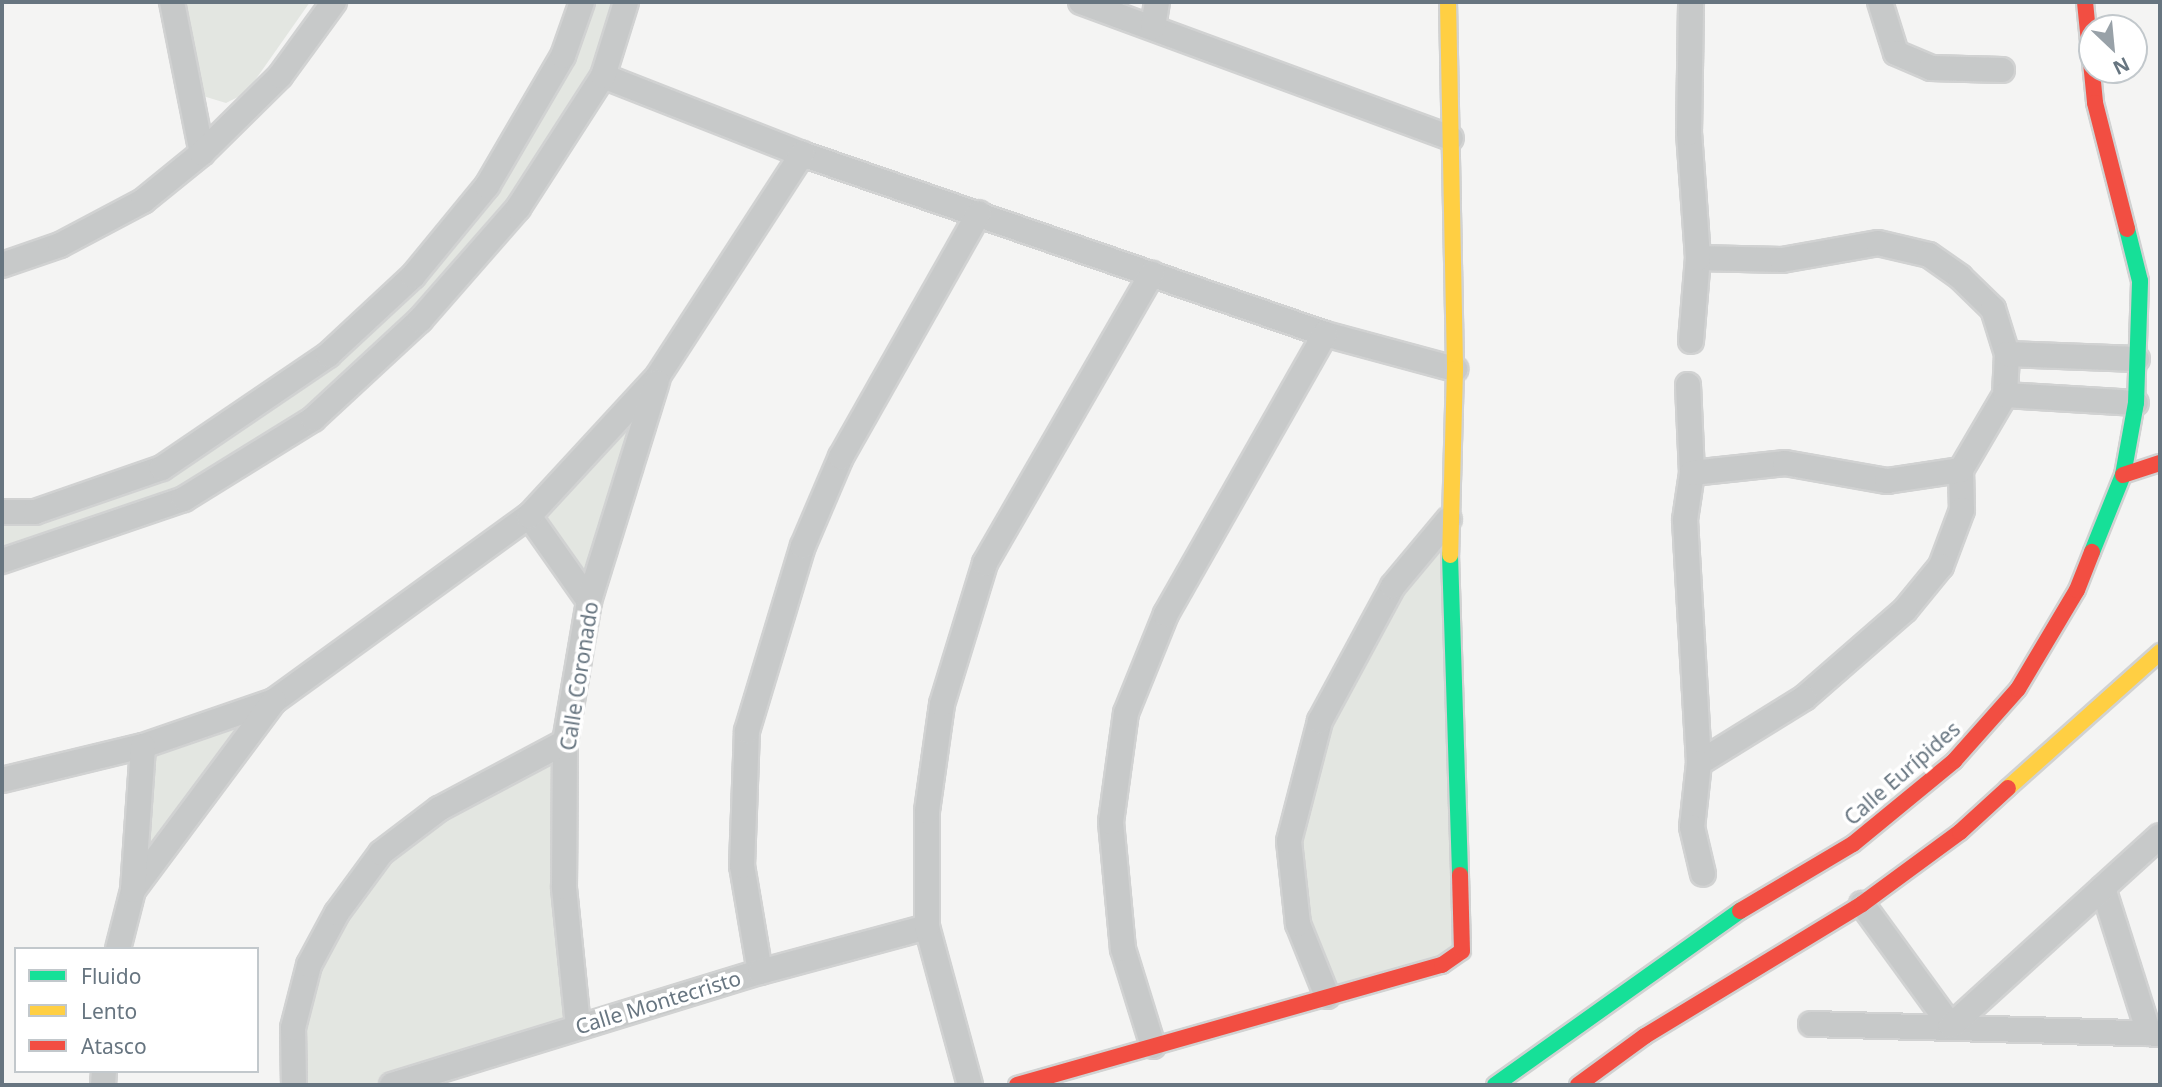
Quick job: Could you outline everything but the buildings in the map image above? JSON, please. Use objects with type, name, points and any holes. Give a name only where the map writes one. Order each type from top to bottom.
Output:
[{"type":"street","points":[[172,2],[202,153]]},
{"type":"street","points":[[2,265],[60,245],[144,201],[202,153],[280,76],[334,2]]},
{"type":"street","points":[[2,512],[34,512],[162,468],[328,355],[413,276],[486,186],[563,56],[582,2]]},
{"type":"street","points":[[2,561],[184,499],[313,419],[421,320],[518,208],[603,76],[626,2]]},
{"type":"street","points":[[1081,2],[1451,138]]},
{"type":"street","points":[[1153,27],[1157,2]]},
{"type":"street","points":[[1017,1085],[1442,965],[1462,951],[1449,519],[1455,369],[1448,2]]},
{"type":"street","points":[[1691,2],[1689,133],[1698,258],[1691,341]]},
{"type":"street","points":[[1880,2],[1896,53],[1931,68],[2002,70]]},
{"type":"street","points":[[2085,2],[2095,103],[2140,281],[2160,311]]},
{"type":"street","points":[[603,76],[802,154],[1325,334],[1455,369]]},
{"type":"street","points":[[2,780],[143,746],[274,701],[529,516],[658,376],[802,154]]},
{"type":"street","points":[[761,972],[742,866],[747,731],[803,547],[841,457],[979,214]]},
{"type":"street","points":[[1698,258],[1782,260],[1878,243],[1929,255],[1960,277],[1993,309],[2007,354],[2005,395],[1961,470],[1962,510],[1941,566],[1905,610],[1804,698],[1699,763]]},
{"type":"street","points":[[970,1085],[927,927],[927,811],[942,704],[985,563],[1152,274]]},
{"type":"street","name":"Calle Eurípides","points":[[1495,1085],[1511,1070],[1853,844],[1954,761],[2018,689],[2077,590],[2123,475],[2136,403],[2140,281]]},
{"type":"street","points":[[1153,1046],[1123,949],[1111,822],[1126,713],[1166,614],[1325,334]]},
{"type":"street","points":[[2007,354],[2137,359]]},
{"type":"street","name":"Calle Coronado","points":[[578,1026],[564,887],[565,742],[589,601],[658,376]]},
{"type":"street","points":[[1688,385],[1686,417],[1692,473],[1685,520],[1699,763],[1692,827],[1703,874]]},
{"type":"street","points":[[2005,395],[2136,403]]},
{"type":"street","points":[[1692,473],[1785,463],[1886,481],[1961,470]]},
{"type":"street","points":[[2123,475],[2160,463]]},
{"type":"street","points":[[529,516],[589,601]]},
{"type":"street","points":[[1328,996],[1298,924],[1289,841],[1320,721],[1393,586],[1449,519]]},
{"type":"street","points":[[1578,1085],[1732,972],[1862,904],[1960,832],[2160,652]]},
{"type":"street","points":[[133,890],[274,701]]},
{"type":"street","points":[[294,1085],[293,1028],[309,965],[337,913],[381,853],[439,808],[565,742]]},
{"type":"street","points":[[119,947],[133,890],[143,746]]},
{"type":"street","points":[[1951,1026],[2160,836]]},
{"type":"street","points":[[1811,1024],[2155,1034],[2103,888]]},
{"type":"street","points":[[1862,904],[1951,1026]]},
{"type":"street","name":"Calle Montecristo","points":[[392,1085],[578,1026],[927,927]]},
{"type":"shaded area","points":[[182,2],[310,2],[246,93],[226,103],[203,96]]},
{"type":"shaded area","points":[[582,2],[626,2],[603,76],[518,208],[313,419],[184,499],[2,561],[2,512],[162,468],[328,355],[487,186]]},
{"type":"shaded area","points":[[658,376],[589,601],[529,516]]},
{"type":"shaded area","points":[[1449,519],[1462,951],[1327,996],[1289,841],[1320,721]]},
{"type":"shaded area","points":[[274,701],[133,890],[143,746]]},
{"type":"shaded area","points":[[565,742],[578,1026],[392,1085],[294,1085],[309,965],[381,853]]},
{"type":"traffic: fast","points":[[2092,552],[2123,475],[2136,403],[2140,281],[2127,229]]},
{"type":"traffic: fast","points":[[1450,555],[1460,875]]},
{"type":"traffic: fast","points":[[1495,1085],[1740,911]]},
{"type":"traffic: slow","points":[[1448,2],[1455,369],[1450,555]]},
{"type":"traffic: slow","points":[[2008,788],[2160,652]]},
{"type":"traffic: jam","points":[[2085,2],[2095,103],[2127,229]]},
{"type":"traffic: jam","points":[[2123,475],[2160,463]]},
{"type":"traffic: jam","points":[[1740,911],[1853,844],[1954,761],[2018,689],[2077,590],[2092,552]]},
{"type":"traffic: jam","points":[[1578,1085],[1645,1036],[1862,904],[1960,832],[2008,788]]},
{"type":"traffic: jam","points":[[1017,1085],[1442,965],[1462,951],[1460,875]]}]
